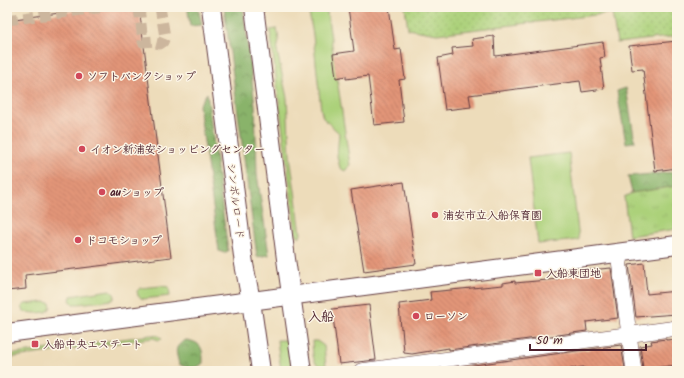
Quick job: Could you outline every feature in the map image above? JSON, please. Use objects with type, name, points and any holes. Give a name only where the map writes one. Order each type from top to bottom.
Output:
[{"type":"street","name":"シンボルロード","points":[[211,7],[244,264],[252,301],[261,371]]},
{"type":"street","points":[[254,7],[302,371]]},
{"type":"street","points":[[7,333],[677,245]]},
{"type":"street","points":[[618,253],[634,371]]},
{"type":"street","points":[[361,371],[677,328]]},
{"type":"green space","points":[[189,7],[198,7],[202,25],[190,26],[188,11]]},
{"type":"green space","points":[[224,7],[243,7],[255,105],[257,174],[269,255],[257,257]]},
{"type":"green space","points":[[306,7],[323,7],[327,12],[350,165],[345,171],[340,168],[337,156],[339,133],[323,118],[321,110],[313,35],[309,13]]},
{"type":"green space","points":[[405,7],[677,7],[677,36],[617,43],[612,13],[437,34],[408,29]]},
{"type":"green space","points":[[277,29],[279,40],[277,51],[287,98],[290,156],[301,234],[300,237],[296,234],[270,30]]},
{"type":"green space","points":[[626,88],[635,142],[626,143],[617,91]]},
{"type":"green space","points":[[207,93],[228,251],[224,253],[219,251],[199,105]]},
{"type":"green space","points":[[569,153],[579,240],[538,244],[528,158]]},
{"type":"green space","points":[[677,172],[677,186],[632,193],[628,176]]},
{"type":"green space","points":[[677,186],[677,229],[629,236],[624,197],[632,193]]},
{"type":"green space","points":[[161,286],[169,287],[170,296],[143,299],[138,296],[137,291],[140,288]]},
{"type":"green space","points":[[110,290],[115,296],[113,300],[73,304],[70,300],[71,296]]},
{"type":"green space","points":[[44,302],[50,303],[51,307],[47,312],[25,312],[21,308],[25,304]]},
{"type":"green space","points":[[151,335],[159,336],[162,339],[159,340],[153,338],[7,358],[7,355]]},
{"type":"green space","points":[[186,340],[195,342],[202,350],[203,363],[197,367],[188,368],[179,364],[176,350],[179,345]]},
{"type":"green space","points":[[277,340],[288,340],[292,371],[281,371]]},
{"type":"green space","points":[[312,341],[317,341],[324,346],[326,366],[321,366],[315,362]]},
{"type":"building","name":"イオン新浦安ショッピングセンター","points":[[105,7],[139,7],[171,257],[25,275],[26,289],[7,291],[7,20]]},
{"type":"building","points":[[348,7],[389,7],[395,50],[401,49],[405,79],[399,80],[404,122],[374,125],[368,76],[346,79],[346,76],[336,78],[333,54],[354,51]]},
{"type":"building","points":[[494,36],[495,56],[603,42],[605,57],[600,58],[604,89],[582,92],[580,81],[469,95],[471,107],[445,110],[438,58],[453,55],[452,48],[473,46],[472,39]]},
{"type":"building","points":[[677,41],[677,57],[675,57],[677,72],[677,168],[655,171],[643,69],[632,70],[629,46]]},
{"type":"building","points":[[404,182],[416,264],[364,271],[351,190]]},
{"type":"building","points":[[644,263],[647,294],[677,291],[677,314],[636,317],[629,265]]},
{"type":"building","points":[[611,268],[618,318],[586,322],[587,331],[449,350],[449,348],[412,354],[404,353],[399,304],[431,300],[430,292],[503,285],[503,283],[515,281],[515,283],[558,279],[557,273]]},
{"type":"building","points":[[369,305],[376,360],[339,364],[332,309]]},
{"type":"building","points":[[677,339],[677,365],[643,369],[640,346],[652,344],[651,341]]},
{"type":"building","points":[[621,345],[625,368],[605,371],[605,368],[585,370],[584,367],[554,371],[452,371],[452,368]]},
{"type":"tunnel","points":[[7,20],[105,7]]},
{"type":"tunnel","points":[[139,7],[143,42],[154,41],[160,44],[163,42],[165,37],[160,7]]},
{"type":"place","name":"ソフトバンクショップ","points":[[79,76]]},
{"type":"place","name":"イオン新浦安ショッピングセンター","points":[[82,149]]},
{"type":"place","name":"auショップ","points":[[102,192]]},
{"type":"place","name":"浦安市立入船保育園","points":[[435,215]]},
{"type":"place","name":"ドコモショップ","points":[[78,240]]},
{"type":"place","name":"入船東団地","points":[[538,273]]},
{"type":"place","name":"ローソン","points":[[416,316]]},
{"type":"place","name":"入船中央エステート","points":[[35,344]]},
{"type":"district","name":"入船","points":[[321,316]]}]
